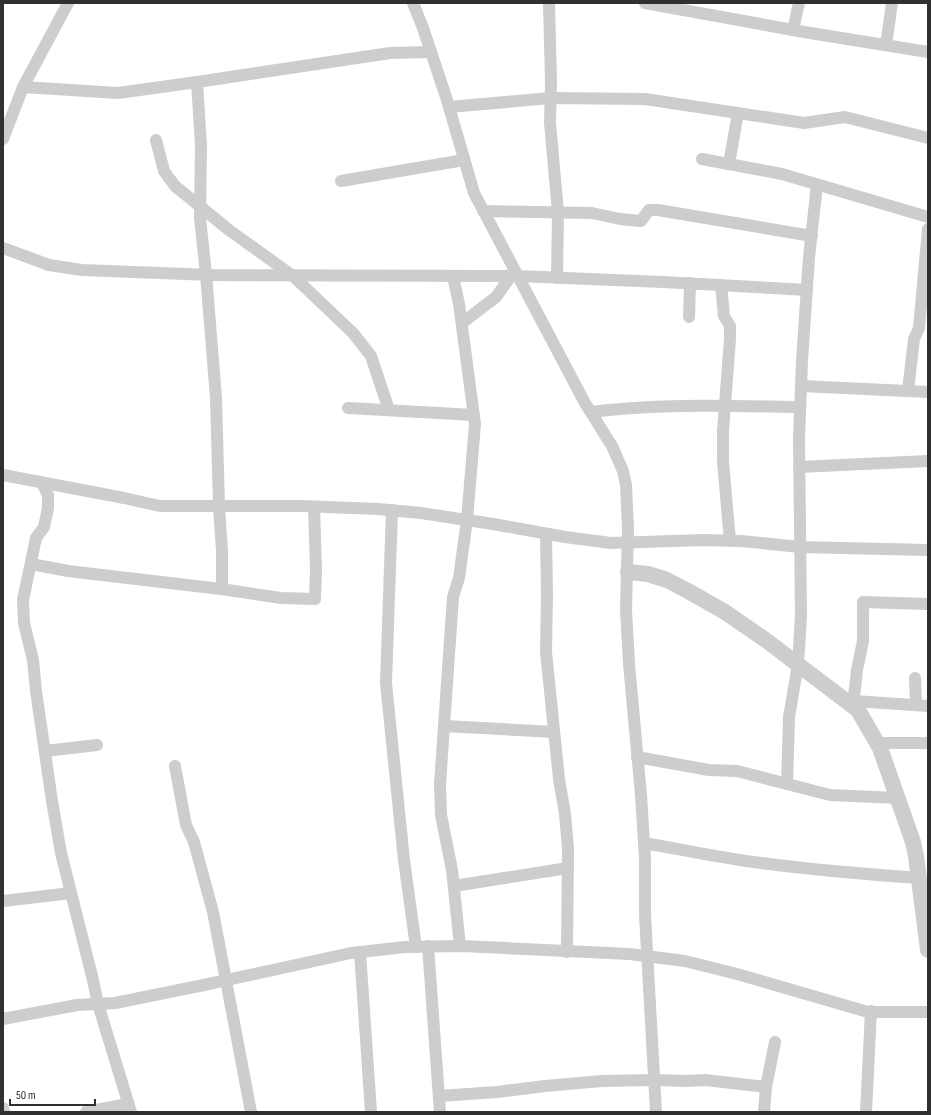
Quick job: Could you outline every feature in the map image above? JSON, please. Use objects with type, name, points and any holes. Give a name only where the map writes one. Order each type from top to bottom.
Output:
[{"type":"street","points":[[3,139],[23,87],[68,3]]},
{"type":"street","points":[[413,3],[424,28],[474,193],[514,276],[591,412],[612,446],[623,471],[626,485],[628,543],[626,610],[628,664],[638,757],[644,843],[645,915],[656,1112]]},
{"type":"street","points":[[549,3],[551,98],[550,123],[558,212],[557,278]]},
{"type":"street","points":[[645,3],[793,30],[928,52]]},
{"type":"street","points":[[793,30],[799,3]]},
{"type":"street","points":[[886,45],[892,3]]},
{"type":"street","points":[[23,87],[118,93],[390,53],[431,52]]},
{"type":"street","points":[[198,82],[201,145],[200,218],[216,398],[222,589]]},
{"type":"street","points":[[449,107],[551,98],[645,99],[804,123],[845,117],[928,138]]},
{"type":"street","points":[[729,164],[738,113]]},
{"type":"street","points":[[156,140],[164,171],[175,186],[229,230],[293,276],[352,333],[371,356],[389,410]]},
{"type":"street","points":[[702,159],[782,174],[928,217]]},
{"type":"street","points":[[341,181],[464,160]]},
{"type":"street","points":[[786,784],[789,717],[798,664],[801,616],[799,467],[800,407],[807,290],[817,185]]},
{"type":"street","points":[[483,211],[592,213],[620,219],[641,221],[649,210],[658,210],[812,236]]},
{"type":"street","points":[[908,391],[914,339],[919,328],[928,229]]},
{"type":"street","points":[[3,248],[49,265],[82,270],[293,276],[514,276],[690,283],[807,290]]},
{"type":"street","points":[[453,276],[462,323],[475,424],[468,520],[459,578],[453,597],[440,784],[441,815],[452,870],[460,946]]},
{"type":"street","points":[[462,323],[496,297],[514,276]]},
{"type":"street","points":[[689,317],[690,283]]},
{"type":"street","points":[[721,285],[724,316],[730,326],[723,431],[723,462],[730,541]]},
{"type":"street","points":[[801,386],[928,392]]},
{"type":"street","points":[[591,412],[617,409],[725,406],[800,407]]},
{"type":"street","points":[[348,408],[474,415]]},
{"type":"street","points":[[799,467],[928,461]]},
{"type":"street","points":[[3,475],[160,506],[314,507],[392,510],[468,520],[546,534],[611,543],[730,541],[800,547],[928,550]]},
{"type":"street","points":[[42,482],[48,495],[48,508],[44,527],[36,538],[23,600],[24,623],[33,660],[61,853],[98,1004],[129,1108],[86,1112]]},
{"type":"street","points":[[31,564],[68,571],[222,589],[281,598],[315,599],[316,570],[314,507]]},
{"type":"street","points":[[392,510],[386,683],[404,860],[422,946],[440,1112]]},
{"type":"street","points":[[546,534],[548,595],[546,652],[559,780],[568,848],[567,952]]},
{"type":"street","points":[[628,572],[648,574],[667,580],[725,612],[853,703],[878,743],[913,842],[928,950]]},
{"type":"street","points":[[853,703],[863,641],[862,602],[928,604]]},
{"type":"street","points":[[853,703],[922,706],[915,678]]},
{"type":"street","points":[[444,726],[554,732]]},
{"type":"street","points":[[878,743],[928,743]]},
{"type":"street","points":[[45,750],[97,745]]},
{"type":"street","points":[[638,757],[709,770],[737,772],[830,795],[898,798]]},
{"type":"street","points":[[175,766],[186,825],[194,842],[213,912],[251,1112]]},
{"type":"street","points":[[644,843],[745,861],[791,867],[919,878]]},
{"type":"street","points":[[454,886],[568,868]]},
{"type":"street","points":[[3,901],[71,894]]},
{"type":"street","points":[[3,1019],[77,1005],[115,1003],[343,954],[422,946],[460,946],[630,954],[692,963],[871,1012],[928,1012]]},
{"type":"street","points":[[360,952],[371,1112]]},
{"type":"street","points":[[866,1112],[871,1012]]},
{"type":"street","points":[[764,1112],[766,1087],[776,1042]]},
{"type":"street","points":[[438,1096],[497,1092],[602,1081],[705,1080],[766,1087]]},
{"type":"street","points":[[3,1108],[4,1112]]}]
